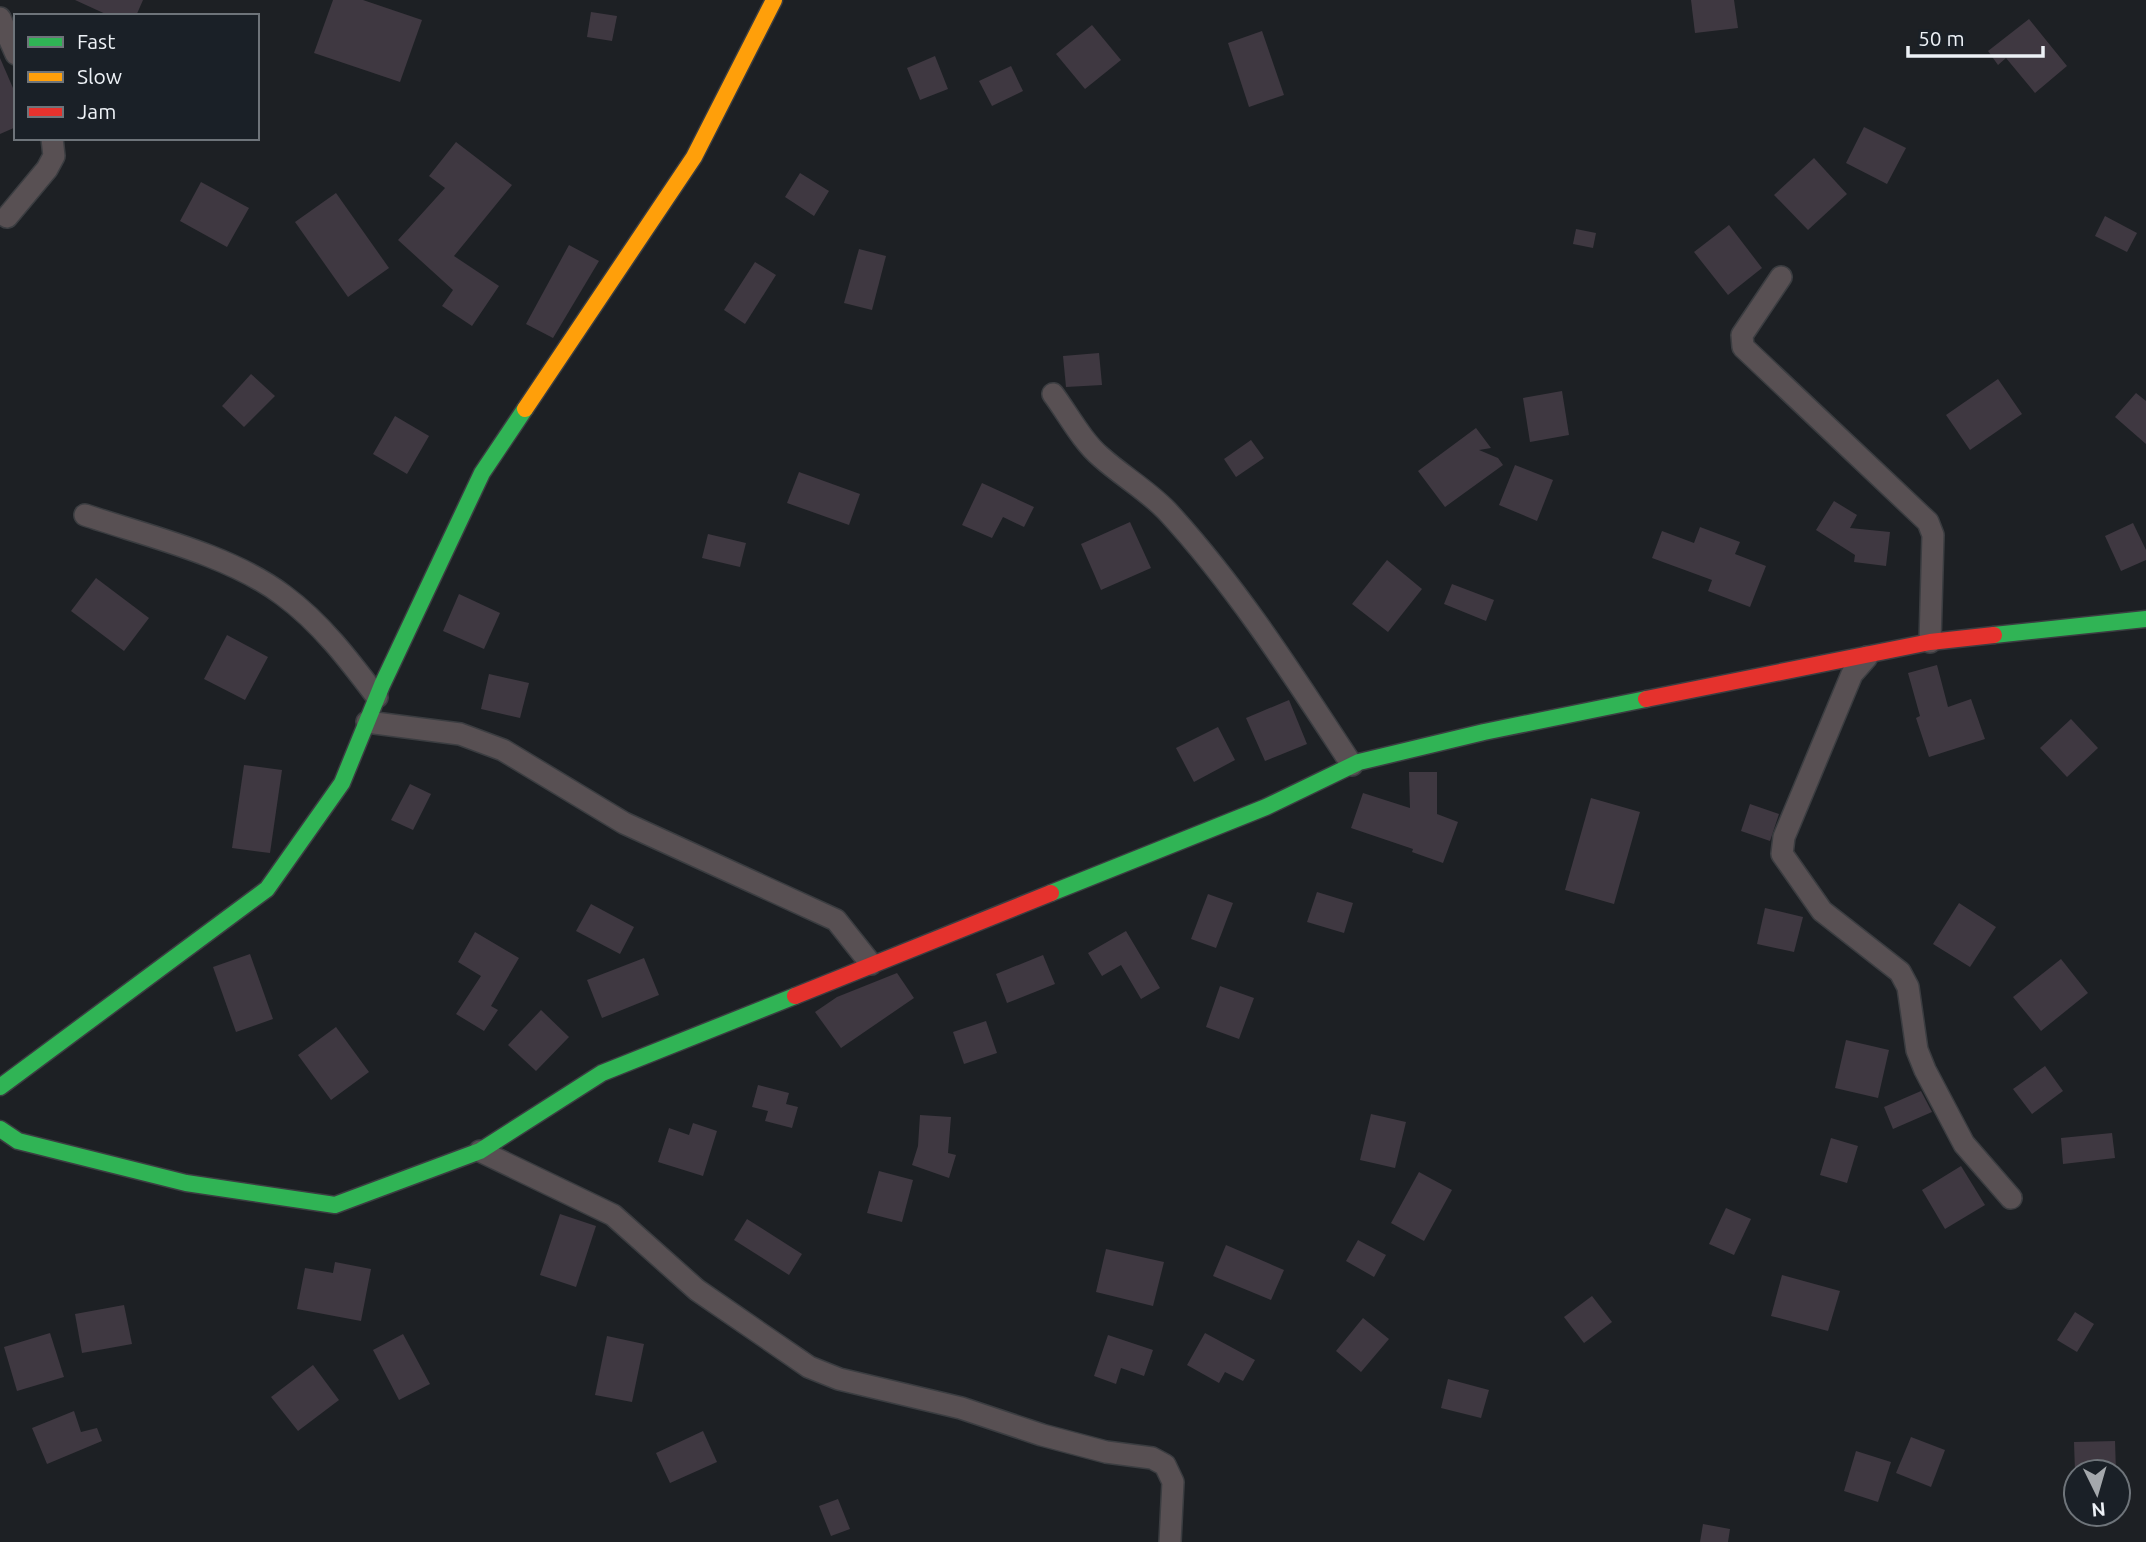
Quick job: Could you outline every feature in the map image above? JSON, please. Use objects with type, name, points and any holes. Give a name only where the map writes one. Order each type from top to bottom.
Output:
[{"type":"street","points":[[0,1087],[267,889],[342,783],[377,697],[482,472],[694,157],[775,0]]},
{"type":"street","points":[[0,18],[14,50]]},
{"type":"street","points":[[7,217],[47,169],[54,156],[52,140]]},
{"type":"street","points":[[1781,278],[1742,335],[1743,347],[1928,522],[1933,535],[1930,642]]},
{"type":"street","points":[[1053,394],[1100,457],[1133,479],[1158,502],[1198,547],[1272,644],[1352,765]]},
{"type":"street","points":[[85,515],[221,563],[282,593],[339,646],[377,697]]},
{"type":"street","points":[[0,1129],[18,1141],[186,1183],[335,1205],[480,1151],[602,1073],[1266,807],[1352,765],[1484,732],[1867,657],[1930,642],[2146,619]]},
{"type":"street","points":[[1867,657],[1852,674],[1784,837],[1782,854],[1822,911],[1900,972],[1908,988],[1917,1050],[1925,1070],[1964,1144],[2011,1198]]},
{"type":"street","points":[[367,722],[460,734],[503,750],[624,823],[836,920],[871,964]]},
{"type":"street","points":[[480,1151],[613,1215],[697,1290],[808,1367],[839,1379],[961,1408],[1042,1435],[1106,1452],[1152,1458],[1165,1465],[1173,1482],[1170,1542]]},
{"type":"building","points":[[75,0],[143,0],[137,14],[106,14]]},
{"type":"building","points":[[333,0],[363,0],[422,20],[400,82],[314,53]]},
{"type":"building","points":[[1691,0],[1734,0],[1738,28],[1695,33]]},
{"type":"building","points":[[591,12],[617,16],[612,41],[587,37]]},
{"type":"building","points":[[2029,19],[2067,66],[2035,93],[2006,58],[1998,65],[1988,51]]},
{"type":"building","points":[[1092,25],[1121,60],[1085,89],[1056,54]]},
{"type":"building","points":[[1262,31],[1284,95],[1249,107],[1228,43]]},
{"type":"building","points":[[935,56],[948,89],[920,100],[907,68]]},
{"type":"building","points":[[0,58],[14,90],[14,128],[0,134]]},
{"type":"building","points":[[1011,66],[1023,91],[992,106],[979,81]]},
{"type":"building","points":[[1864,127],[1906,148],[1887,184],[1846,163]]},
{"type":"building","points":[[456,142],[512,185],[454,256],[499,286],[472,326],[442,306],[453,290],[398,240],[445,188],[429,176]]},
{"type":"building","points":[[1814,158],[1847,194],[1808,230],[1774,195]]},
{"type":"building","points":[[800,173],[829,191],[814,216],[785,197]]},
{"type":"building","points":[[201,182],[249,208],[227,247],[180,221]]},
{"type":"building","points":[[336,193],[389,268],[348,297],[295,222]]},
{"type":"building","points":[[2105,216],[2137,233],[2127,252],[2095,236]]},
{"type":"building","points":[[1729,225],[1762,268],[1728,295],[1694,252]]},
{"type":"building","points":[[1576,229],[1596,233],[1593,248],[1573,244]]},
{"type":"building","points":[[569,245],[599,261],[553,338],[526,324]]},
{"type":"building","points":[[859,249],[886,256],[872,310],[844,303]]},
{"type":"building","points":[[755,262],[776,275],[745,324],[724,310]]},
{"type":"building","points":[[1099,353],[1102,385],[1066,387],[1063,356]]},
{"type":"building","points":[[251,374],[275,396],[244,427],[222,406]]},
{"type":"building","points":[[1998,379],[2022,414],[1970,450],[1946,415]]},
{"type":"building","points":[[1562,391],[1569,435],[1530,442],[1523,398]]},
{"type":"building","points":[[2136,393],[2146,401],[2146,444],[2115,417]]},
{"type":"building","points":[[395,416],[429,436],[407,474],[373,454]]},
{"type":"building","points":[[1476,428],[1491,448],[1479,450],[1498,458],[1503,465],[1445,507],[1418,471]]},
{"type":"building","points":[[1251,440],[1264,458],[1236,477],[1224,459]]},
{"type":"building","points":[[1515,465],[1553,480],[1537,521],[1499,505]]},
{"type":"building","points":[[799,472],[860,494],[849,525],[787,503]]},
{"type":"building","points":[[982,483],[1034,507],[1024,527],[1003,517],[992,538],[962,525]]},
{"type":"building","points":[[1834,501],[1857,515],[1850,528],[1890,532],[1886,566],[1854,562],[1855,555],[1816,530]]},
{"type":"building","points":[[1130,522],[1151,568],[1101,590],[1081,544]]},
{"type":"building","points":[[2133,523],[2146,550],[2146,560],[2121,571],[2105,536]]},
{"type":"building","points":[[1700,527],[1740,542],[1735,554],[1766,566],[1750,607],[1708,591],[1712,580],[1652,558],[1662,531],[1694,543]]},
{"type":"building","points":[[708,534],[746,543],[740,567],[702,558]]},
{"type":"building","points":[[1387,560],[1422,589],[1388,632],[1352,604]]},
{"type":"building","points":[[96,578],[149,618],[124,651],[71,611]]},
{"type":"building","points":[[1452,584],[1494,600],[1486,621],[1444,604]]},
{"type":"building","points":[[459,594],[500,613],[484,649],[443,631]]},
{"type":"building","points":[[227,635],[268,657],[245,700],[204,679]]},
{"type":"building","points":[[1937,665],[1948,707],[1971,699],[1985,739],[1929,757],[1916,718],[1920,716],[1908,673]]},
{"type":"building","points":[[489,674],[529,683],[520,718],[481,709]]},
{"type":"building","points":[[1289,700],[1307,744],[1265,761],[1246,718]]},
{"type":"building","points":[[2071,719],[2098,748],[2067,777],[2040,748]]},
{"type":"building","points":[[1218,727],[1235,760],[1194,782],[1176,748]]},
{"type":"building","points":[[244,765],[282,770],[270,853],[232,848]]},
{"type":"building","points":[[1409,772],[1437,772],[1437,814],[1458,822],[1443,863],[1412,852],[1413,849],[1351,828],[1363,793],[1410,808]]},
{"type":"building","points":[[410,784],[431,794],[413,830],[391,820]]},
{"type":"building","points":[[1591,798],[1640,812],[1614,904],[1565,890]]},
{"type":"building","points":[[1750,804],[1779,814],[1770,841],[1741,831]]},
{"type":"building","points":[[1317,892],[1353,903],[1344,933],[1307,922]]},
{"type":"building","points":[[1208,894],[1233,903],[1216,948],[1191,939]]},
{"type":"building","points":[[1959,903],[1996,927],[1970,967],[1933,944]]},
{"type":"building","points":[[591,904],[634,927],[620,954],[576,931]]},
{"type":"building","points":[[1765,908],[1803,917],[1794,952],[1757,944]]},
{"type":"building","points":[[1126,931],[1160,988],[1141,999],[1121,965],[1102,976],[1088,953]]},
{"type":"building","points":[[475,932],[519,958],[491,1006],[498,1010],[484,1031],[456,1014],[481,976],[458,962]]},
{"type":"building","points":[[250,954],[273,1019],[236,1032],[213,967]]},
{"type":"building","points":[[1043,955],[1055,984],[1007,1003],[996,974]]},
{"type":"building","points":[[644,958],[659,995],[602,1018],[587,980]]},
{"type":"building","points":[[2061,959],[2088,993],[2041,1031],[2013,997]]},
{"type":"building","points":[[897,973],[914,998],[841,1048],[815,1012],[837,997]]},
{"type":"building","points":[[1220,986],[1254,998],[1239,1039],[1206,1027]]},
{"type":"building","points":[[541,1010],[569,1037],[536,1071],[508,1045]]},
{"type":"building","points":[[986,1021],[997,1053],[964,1064],[953,1032]]},
{"type":"building","points":[[336,1027],[369,1072],[331,1100],[298,1055]]},
{"type":"building","points":[[1846,1040],[1889,1050],[1878,1098],[1835,1088]]},
{"type":"building","points":[[2045,1066],[2063,1091],[2032,1114],[2013,1089]]},
{"type":"building","points":[[758,1085],[789,1093],[786,1104],[798,1107],[792,1128],[765,1121],[768,1111],[752,1107]]},
{"type":"building","points":[[1921,1091],[1932,1112],[1893,1129],[1884,1107]]},
{"type":"building","points":[[1371,1114],[1406,1122],[1395,1168],[1360,1160]]},
{"type":"building","points":[[920,1115],[951,1117],[948,1153],[956,1155],[949,1178],[912,1165],[918,1146]]},
{"type":"building","points":[[693,1123],[717,1131],[703,1176],[658,1162],[669,1128],[689,1135]]},
{"type":"building","points":[[2112,1133],[2115,1158],[2063,1164],[2061,1138]]},
{"type":"building","points":[[1831,1138],[1858,1146],[1847,1183],[1820,1175]]},
{"type":"building","points":[[1961,1166],[1985,1205],[1945,1229],[1922,1190]]},
{"type":"building","points":[[879,1171],[913,1180],[902,1222],[867,1213]]},
{"type":"building","points":[[1419,1172],[1452,1190],[1424,1241],[1391,1223]]},
{"type":"building","points":[[1726,1208],[1751,1219],[1734,1255],[1709,1244]]},
{"type":"building","points":[[560,1214],[596,1226],[576,1287],[540,1275]]},
{"type":"building","points":[[747,1219],[802,1254],[789,1275],[734,1240]]},
{"type":"building","points":[[1358,1240],[1386,1255],[1374,1277],[1346,1261]]},
{"type":"building","points":[[1226,1245],[1284,1270],[1271,1300],[1213,1276]]},
{"type":"building","points":[[1106,1249],[1164,1262],[1153,1306],[1096,1292]]},
{"type":"building","points":[[335,1262],[371,1269],[361,1321],[297,1309],[305,1268],[333,1273]]},
{"type":"building","points":[[1782,1275],[1840,1291],[1828,1331],[1771,1316]]},
{"type":"building","points":[[1592,1296],[1612,1322],[1584,1343],[1564,1317]]},
{"type":"building","points":[[124,1305],[132,1344],[82,1353],[75,1314]]},
{"type":"building","points":[[2075,1312],[2094,1324],[2077,1352],[2057,1340]]},
{"type":"building","points":[[1363,1318],[1389,1339],[1361,1372],[1336,1351]]},
{"type":"building","points":[[50,1333],[64,1377],[17,1391],[4,1347]]},
{"type":"building","points":[[1205,1333],[1255,1360],[1243,1381],[1225,1372],[1219,1383],[1187,1365]]},
{"type":"building","points":[[403,1334],[430,1384],[399,1400],[373,1350]]},
{"type":"building","points":[[1108,1335],[1153,1350],[1144,1376],[1121,1368],[1116,1384],[1094,1376]]},
{"type":"building","points":[[607,1336],[644,1344],[632,1402],[595,1395]]},
{"type":"building","points":[[313,1365],[339,1400],[298,1431],[271,1397]]},
{"type":"building","points":[[1448,1379],[1489,1390],[1481,1418],[1441,1408]]},
{"type":"building","points":[[74,1411],[81,1432],[97,1428],[102,1441],[47,1464],[32,1428]]},
{"type":"building","points":[[703,1431],[717,1462],[670,1483],[656,1453]]},
{"type":"building","points":[[1911,1437],[1945,1450],[1931,1487],[1896,1473]]},
{"type":"building","points":[[2115,1441],[2116,1458],[2075,1458],[2074,1442]]},
{"type":"building","points":[[1856,1451],[1891,1462],[1878,1502],[1844,1491]]},
{"type":"building","points":[[838,1499],[850,1529],[831,1536],[819,1506]]},
{"type":"building","points":[[1703,1524],[1730,1529],[1728,1542],[1700,1542]]},
{"type":"traffic: fast","points":[[0,1087],[267,889],[342,783],[382,685],[482,473],[525,409]]},
{"type":"traffic: fast","points":[[1994,635],[2146,619]]},
{"type":"traffic: fast","points":[[1051,893],[1266,807],[1359,762],[1484,732],[1646,699]]},
{"type":"traffic: fast","points":[[0,1129],[18,1141],[186,1183],[335,1205],[480,1151],[602,1073],[795,996]]},
{"type":"traffic: slow","points":[[525,409],[694,157],[774,0]]},
{"type":"traffic: jam","points":[[1646,699],[1930,642],[1994,635]]},
{"type":"traffic: jam","points":[[795,996],[1051,893]]}]
